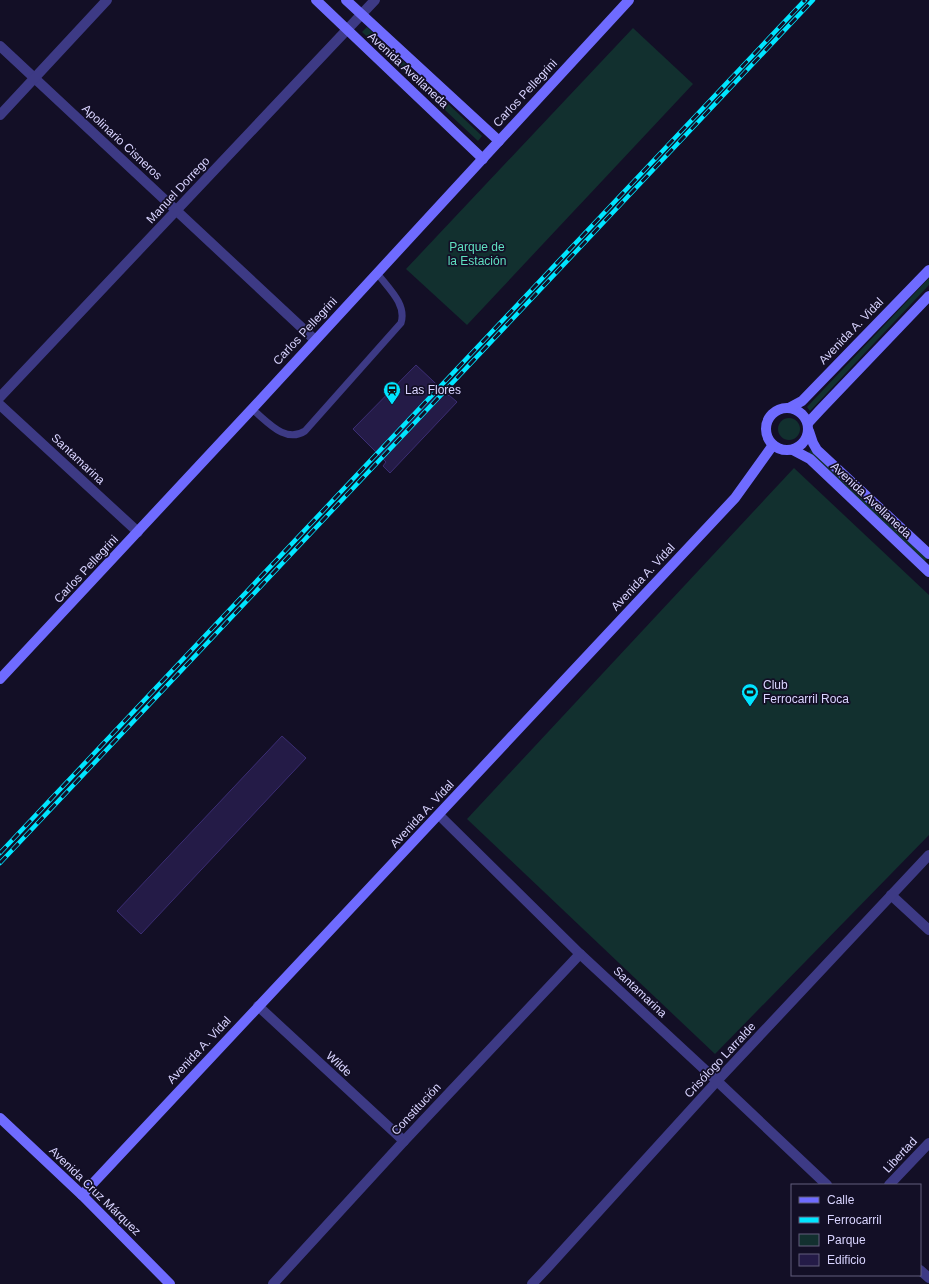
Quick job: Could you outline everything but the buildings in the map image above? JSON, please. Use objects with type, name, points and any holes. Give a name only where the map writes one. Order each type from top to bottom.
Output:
[{"type":"street","points":[[0,115],[107,0]]},
{"type":"street","name":"Avenida Avellaneda","points":[[316,0],[483,159]]},
{"type":"street","name":"Avenida Avellaneda","points":[[346,0],[499,141]]},
{"type":"street","name":"Manuel Dorrego","points":[[0,397],[375,0]]},
{"type":"street","name":"Carlos Pellegrini","points":[[0,679],[252,409],[629,0]]},
{"type":"street","name":"Apolinario Cisneros","points":[[0,46],[315,340]]},
{"type":"street","name":"Avenida A. Vidal","points":[[789,408],[802,401],[929,270]]},
{"type":"street","points":[[808,427],[820,410],[929,296]]},
{"type":"street","name":"Santamarina","points":[[0,405],[138,532]]},
{"type":"street","points":[[789,408],[796,409],[806,418],[808,427],[807,437],[804,443],[793,450],[786,451],[779,449],[773,445],[766,434],[768,420],[776,410],[789,408]]},
{"type":"street","name":"Avenida Avellaneda","points":[[808,427],[817,450],[929,554]]},
{"type":"street","name":"Avenida A. Vidal","points":[[82,1195],[735,498],[773,445]]},
{"type":"street","name":"Avenida Avellaneda","points":[[793,450],[810,459],[929,572]]},
{"type":"street","name":"Santamarina","points":[[439,815],[580,954],[826,1184]]},
{"type":"street","name":"Crisólogo Larralde","points":[[532,1284],[717,1081],[929,855]]},
{"type":"street","points":[[891,895],[929,930]]},
{"type":"street","name":"Constitución","points":[[272,1284],[580,954]]},
{"type":"street","name":"Wilde","points":[[258,1006],[404,1142]]},
{"type":"street","name":"Avenida Cruz Márquez","points":[[0,1118],[82,1195],[170,1284]]},
{"type":"street","name":"Libertad","points":[[890,1184],[929,1143]]},
{"type":"street","points":[[921,1271],[929,1278]]},
{"type":"lane","points":[[252,409],[282,433],[290,436],[299,435],[305,432],[401,323],[403,316],[402,306],[377,273]]},
{"type":"green space","points":[[367,27],[482,136],[478,141],[362,32]]},
{"type":"green space","name":"Parque de la Estación","points":[[633,28],[693,84],[467,325],[406,269]]},
{"type":"green space","points":[[929,278],[929,285],[810,411],[807,407]]},
{"type":"green space","points":[[789,418],[797,421],[800,429],[797,437],[789,440],[781,437],[778,429],[781,421]]},
{"type":"green space","points":[[813,448],[928,558],[923,562],[808,453]]},
{"type":"green space","name":"Club Ferrocarril Roca","points":[[794,468],[929,595],[929,835],[715,1054],[467,819]]},
{"type":"railway","points":[[0,853],[805,0]]},
{"type":"railway","points":[[0,863],[813,0]]},
{"type":"place","name":"Las Flores","points":[[392,405]]},
{"type":"place","name":"Club Ferrocarril Roca","points":[[750,707]]}]
